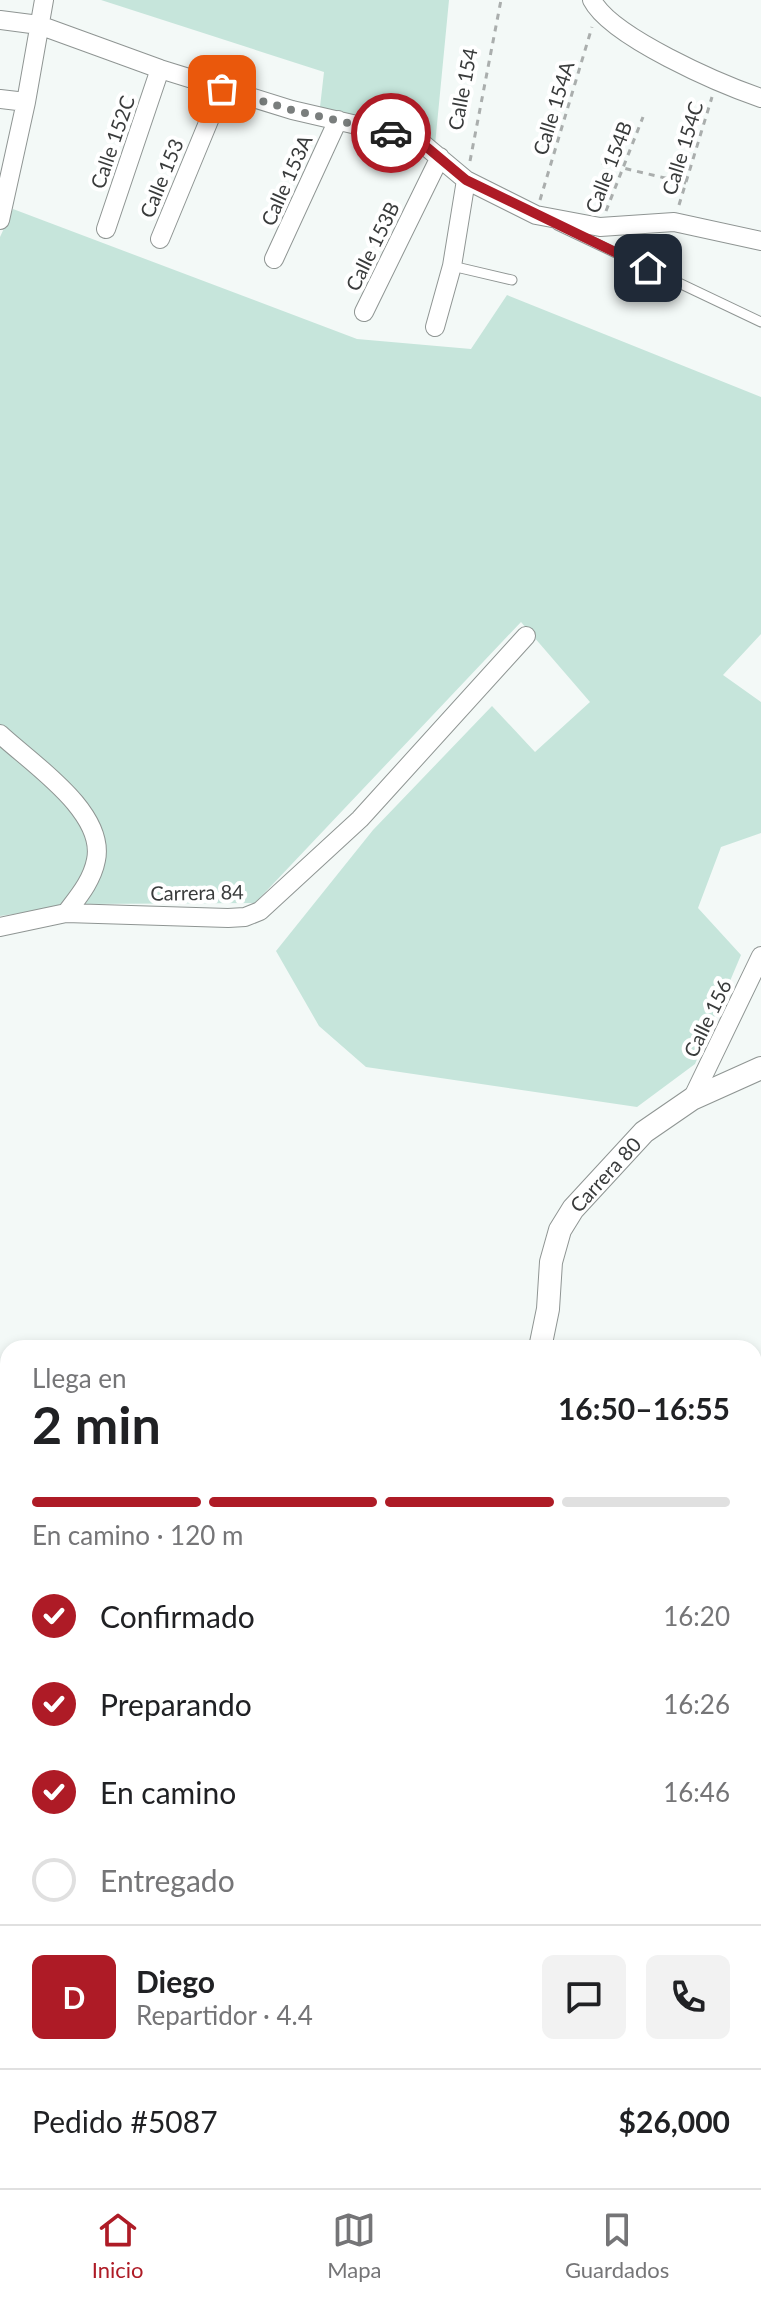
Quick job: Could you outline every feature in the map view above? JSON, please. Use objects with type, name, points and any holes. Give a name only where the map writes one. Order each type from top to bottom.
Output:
[{"type":"street","points":[[0,220],[44,0]]},
{"type":"street","points":[[595,5],[617,28],[717,82],[761,98]]},
{"type":"street","points":[[0,20],[39,25],[222,89],[292,110],[404,136],[423,144],[466,180],[536,215],[600,227],[674,222],[761,241]]},
{"type":"street","name":"Calle 152C","points":[[106,229],[160,69]]},
{"type":"street","name":"Calle 153","points":[[160,239],[222,89]]},
{"type":"street","points":[[0,99],[26,102]]},
{"type":"street","name":"Calle 153A","points":[[274,259],[338,120]]},
{"type":"street","name":"Calle 153B","points":[[364,312],[440,157]]},
{"type":"street","points":[[435,327],[452,266],[466,180]]},
{"type":"street","name":"Carrera 84","points":[[0,927],[66,913],[245,917],[260,911],[360,819],[526,636]]},
{"type":"street","points":[[0,734],[76,803],[97,839],[96,859],[89,882],[66,913]]},
{"type":"street","name":"Calle 156","points":[[692,1099],[761,956]]},
{"type":"street","name":"Carrera 80","points":[[542,1340],[548,1309],[551,1262],[560,1230],[573,1209],[644,1132],[692,1099],[761,1068]]},
{"type":"lane","points":[[536,215],[761,322]]},
{"type":"lane","points":[[452,266],[512,280]]},
{"type":"path","name":"Calle 154","points":[[466,180],[501,0]]},
{"type":"path","name":"Calle 154A","points":[[536,215],[595,5]]},
{"type":"path","name":"Calle 154C","points":[[674,222],[717,82]]},
{"type":"path","name":"Calle 154B","points":[[600,227],[643,117]]},
{"type":"path","points":[[602,163],[686,183]]},
{"type":"green space","points":[[101,0],[449,0],[435,145],[412,128],[320,107],[324,72]]},
{"type":"green space","points":[[13,209],[357,339],[471,349],[507,295],[761,397],[761,634],[723,675],[761,702],[761,833],[721,847],[698,908],[741,955],[695,1064],[637,1107],[366,1067],[319,1026],[276,951],[373,830],[492,706],[535,752],[590,702],[521,622],[255,903],[84,904],[0,916],[0,237]]},
{"type":"way so far","points":[[222,89],[292,110],[391,133]]},
{"type":"route","points":[[391,133],[423,144],[466,180],[648,268]]}]
